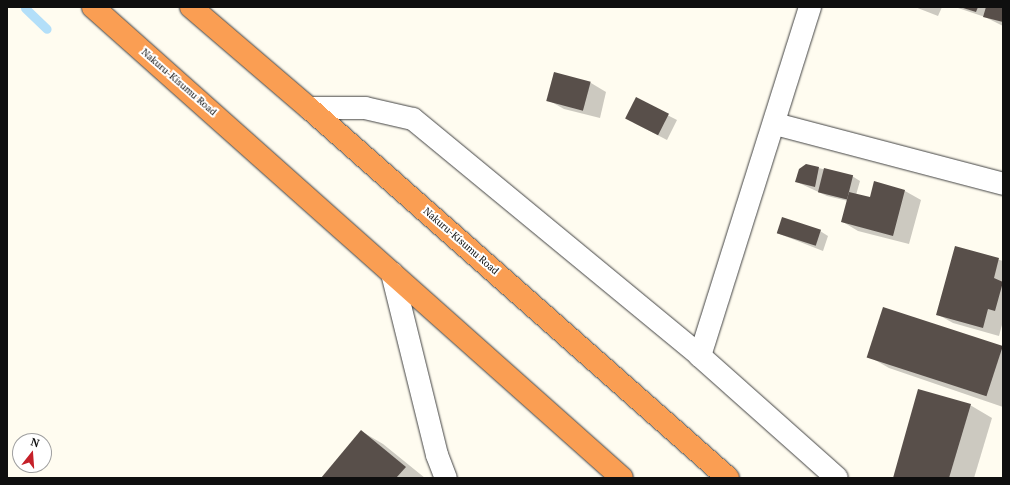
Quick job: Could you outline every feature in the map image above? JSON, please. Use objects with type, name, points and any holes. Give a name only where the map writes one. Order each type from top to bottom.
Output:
[{"type":"highway","name":"Nakuru-Kisumu Road","points":[[93,7],[622,478]]},
{"type":"highway","name":"Nakuru-Kisumu Road","points":[[191,7],[309,108],[728,478]]},
{"type":"street","points":[[700,356],[725,272],[774,124],[810,7]]},
{"type":"street","points":[[309,108],[365,108],[413,119],[700,356],[837,478]]},
{"type":"street","points":[[774,124],[1003,184]]},
{"type":"street","points":[[392,273],[437,455],[446,478]]},
{"type":"building","points":[[960,7],[978,7],[976,12]]},
{"type":"building","points":[[986,7],[1003,7],[1003,22],[983,17]]},
{"type":"building","points":[[554,72],[591,82],[583,111],[546,101]]},
{"type":"building","points":[[636,97],[669,114],[658,135],[625,118]]},
{"type":"building","points":[[806,164],[819,167],[815,187],[795,182],[799,169]]},
{"type":"building","points":[[824,168],[853,175],[847,200],[818,192]]},
{"type":"building","points":[[874,181],[905,190],[893,236],[841,222],[849,192],[870,197]]},
{"type":"building","points":[[782,217],[821,230],[816,246],[777,233]]},
{"type":"building","points":[[955,246],[999,258],[994,278],[1003,282],[995,311],[988,309],[983,328],[936,315]]},
{"type":"building","points":[[883,307],[1003,346],[986,396],[867,357]]},
{"type":"building","points":[[918,389],[971,404],[949,478],[893,478]]},
{"type":"building","points":[[361,430],[406,467],[396,478],[321,478]]},
{"type":"waterway","points":[[25,8],[47,29]]}]
